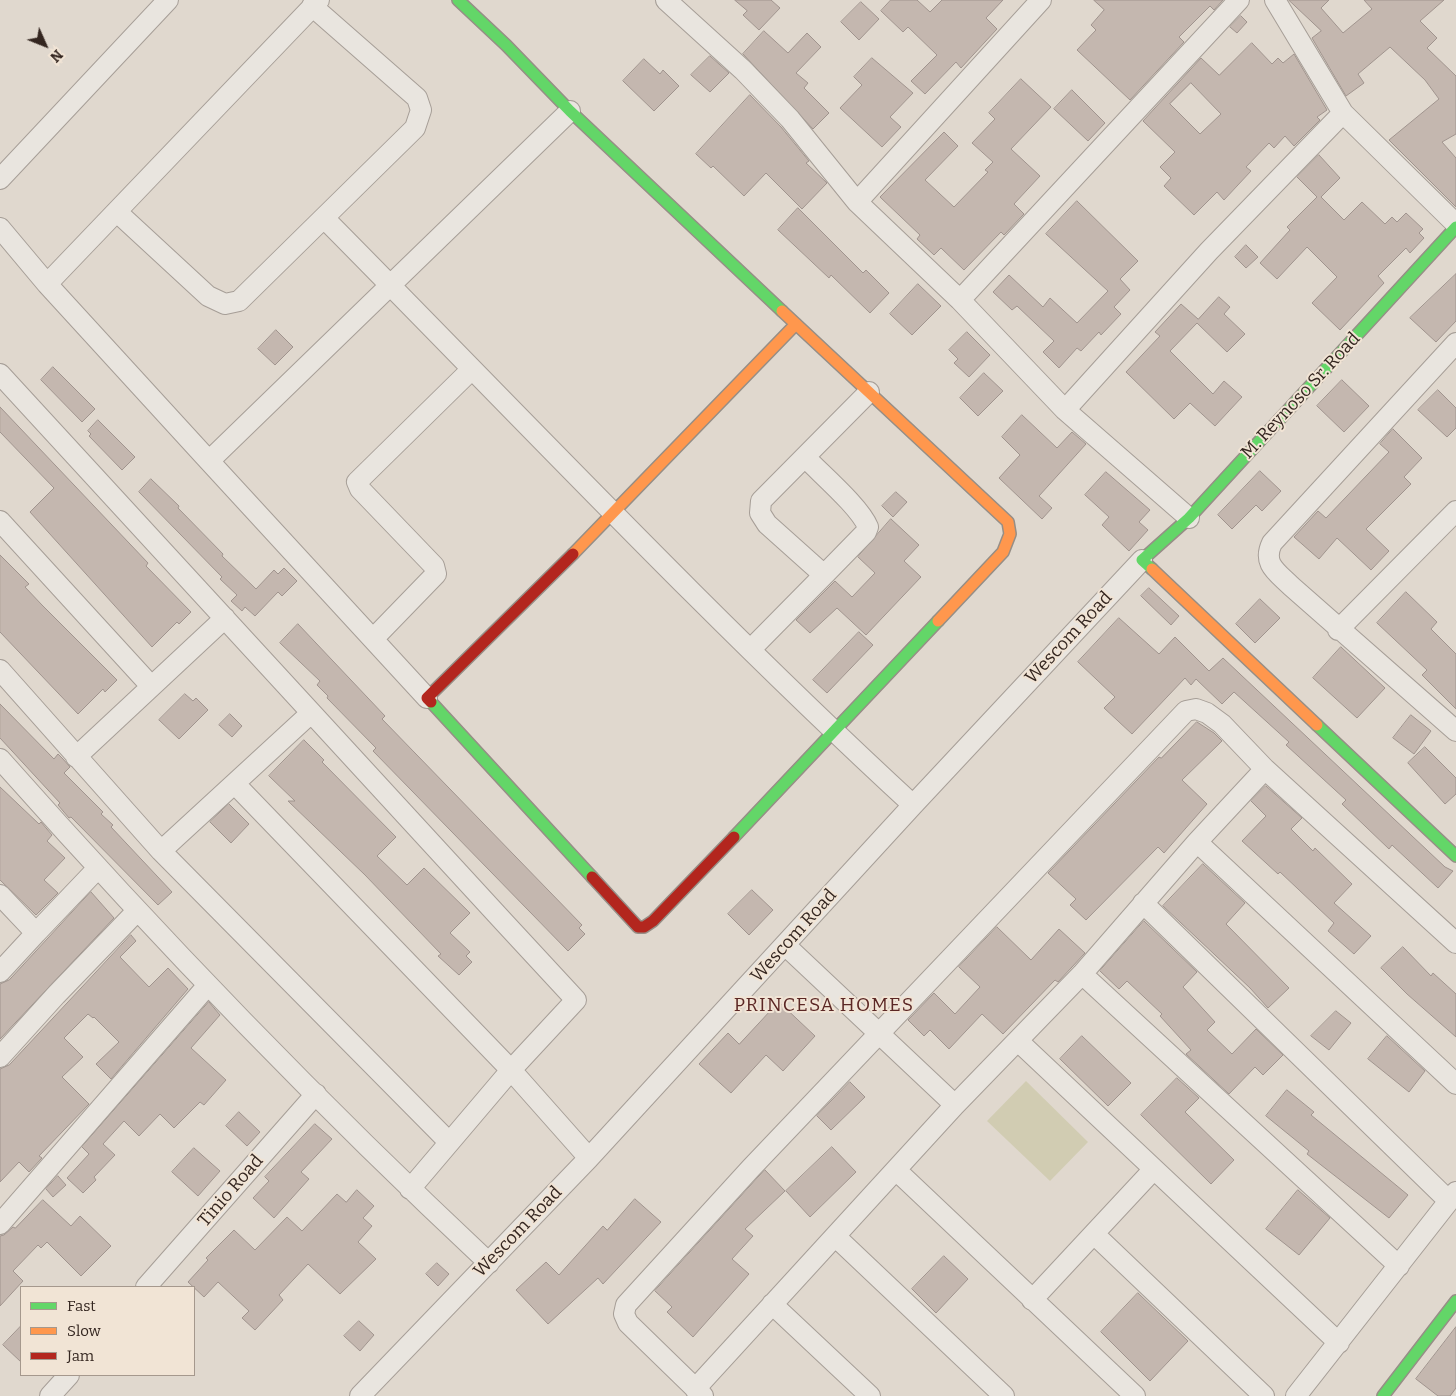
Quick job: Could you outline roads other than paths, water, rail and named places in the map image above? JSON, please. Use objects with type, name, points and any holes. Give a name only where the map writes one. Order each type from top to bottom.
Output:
[{"type":"street","points":[[0,179],[168,0]]},
{"type":"street","points":[[0,228],[47,284],[209,461],[634,924],[642,928],[653,921],[834,733],[1003,552],[1012,534],[1011,525],[1006,517],[944,464],[570,111],[506,45],[458,0]]},
{"type":"street","points":[[666,0],[742,70],[790,120],[857,202],[960,300],[1065,410],[1189,518]]},
{"type":"street","points":[[857,202],[1041,0]]},
{"type":"street","points":[[960,300],[1239,0]]},
{"type":"street","points":[[1275,0],[1344,113],[1456,226]]},
{"type":"street","points":[[47,284],[316,3],[417,98],[421,110],[415,128],[239,301],[225,304],[208,296],[117,212]]},
{"type":"street","points":[[209,461],[570,111]]},
{"type":"street","points":[[1065,410],[1209,252],[1344,113]]},
{"type":"street","points":[[324,218],[614,514],[834,733],[912,805]]},
{"type":"street","name":"M. Reynoso Sr. Road","points":[[1142,560],[1189,518],[1456,226]]},
{"type":"street","points":[[427,698],[614,514],[796,324]]},
{"type":"street","points":[[1456,342],[1272,543],[1267,553],[1268,561],[1272,568],[1338,630],[1456,732]]},
{"type":"street","points":[[373,639],[436,574],[434,566],[360,489],[357,482],[472,369]]},
{"type":"street","points":[[0,374],[225,618],[310,714],[576,1000],[511,1070],[410,1189]]},
{"type":"street","points":[[824,575],[767,524],[760,514],[761,500],[869,392]]},
{"type":"street","points":[[751,649],[866,532],[868,527],[854,508],[804,457]]},
{"type":"street","points":[[1338,630],[1456,511]]},
{"type":"street","points":[[0,521],[151,686]]},
{"type":"street","points":[[1142,560],[1456,856]]},
{"type":"street","name":"Wescom Road","points":[[367,1393],[589,1158],[912,805],[1142,560]]},
{"type":"street","points":[[76,757],[225,618]]},
{"type":"street","points":[[0,670],[161,851],[449,1142]]},
{"type":"street","points":[[1265,769],[1197,842],[1082,974],[956,1105],[836,1237],[772,1304],[699,1393],[628,1323],[624,1314],[626,1304],[880,1032],[1186,711],[1196,709],[1207,713],[1222,724],[1265,769],[1456,943]]},
{"type":"street","points":[[161,851],[310,714]]},
{"type":"street","points":[[0,759],[97,869],[208,985],[410,1189],[489,1262]]},
{"type":"street","points":[[235,784],[511,1070],[589,1158]]},
{"type":"street","points":[[1197,842],[1456,1084]]},
{"type":"street","points":[[0,972],[97,869]]},
{"type":"street","points":[[0,896],[36,933]]},
{"type":"street","points":[[1143,903],[1452,1197],[1296,1396]]},
{"type":"street","points":[[0,1057],[56,995],[138,911]]},
{"type":"street","points":[[785,946],[880,1032],[956,1105]]},
{"type":"street","points":[[1082,974],[1399,1266]]},
{"type":"street","points":[[0,1224],[208,985]]},
{"type":"street","points":[[1018,1041],[1338,1343]]},
{"type":"street","name":"Tinio Road","points":[[147,1286],[316,1094]]},
{"type":"street","points":[[1032,1300],[1154,1169]]},
{"type":"street","points":[[897,1171],[1135,1396]]},
{"type":"street","points":[[1094,1234],[1264,1396]]},
{"type":"street","points":[[836,1237],[1004,1396]]},
{"type":"street","points":[[1383,1396],[1456,1302]]},
{"type":"street","points":[[772,1304],[870,1396]]},
{"type":"street","points":[[50,1396],[67,1376]]},
{"type":"district","name":"PRINCESA HOMES","points":[[824,1006]]}]
